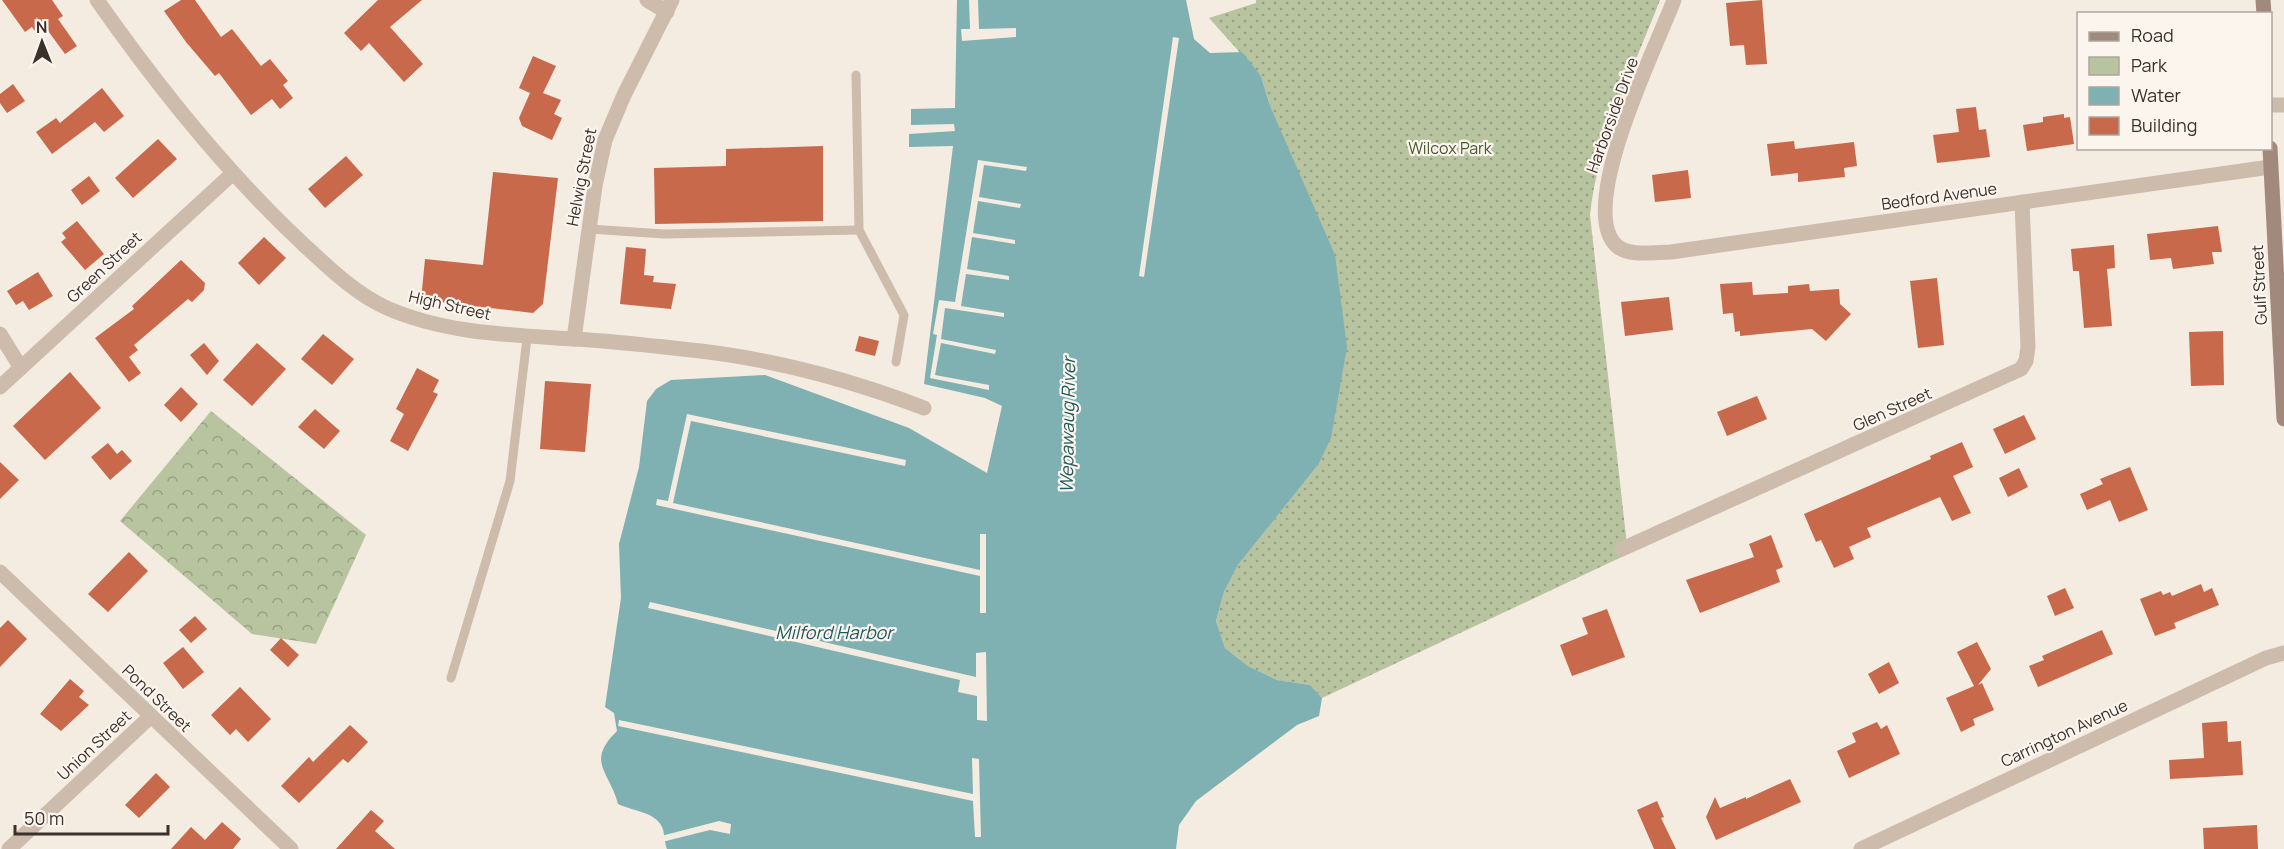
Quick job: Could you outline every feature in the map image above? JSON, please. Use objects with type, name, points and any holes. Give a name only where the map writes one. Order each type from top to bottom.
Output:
[{"type":"main road","name":"Gulf Street","points":[[2270,150],[2284,419]]},
{"type":"street","name":"High Street","points":[[97,0],[179,110],[232,174],[328,267],[385,307],[450,327],[527,338],[574,339],[684,349],[772,363],[871,388],[924,408]]},
{"type":"street","points":[[647,0],[670,6]]},
{"type":"street","name":"Harborside Drive","points":[[1615,244],[1604,225],[1604,194],[1608,175],[1674,0]]},
{"type":"street","name":"Helwig Street","points":[[574,339],[595,186],[610,124],[670,6]]},
{"type":"street","name":"Bedford Avenue","points":[[1615,244],[1629,251],[1671,252],[2270,167]]},
{"type":"street","name":"Green Street","points":[[0,387],[232,174]]},
{"type":"street","name":"Glen Street","points":[[1622,549],[2021,369],[2026,361],[2028,347],[2022,202]]},
{"type":"street","points":[[0,334],[21,368]]},
{"type":"street","name":"Pond Street","points":[[0,572],[291,849]]},
{"type":"street","name":"Carrington Avenue","points":[[1861,849],[2266,658],[2284,653]]},
{"type":"street","name":"Union Street","points":[[9,849],[150,717]]},
{"type":"lane","points":[[856,75],[859,230],[904,315],[896,362]]},
{"type":"lane","points":[[589,229],[664,234],[859,230]]},
{"type":"lane","points":[[451,678],[510,481],[527,338]]},
{"type":"green space","name":"Wilcox Park","points":[[1256,0],[1660,0],[1609,132],[1594,187],[1590,215],[1628,554],[1322,698],[1310,685],[1277,680],[1248,666],[1225,648],[1216,621],[1224,592],[1238,565],[1318,465],[1270,106],[1261,76],[1209,18],[1256,3]]},
{"type":"green space","points":[[211,411],[366,535],[316,644],[252,634],[120,521]]},
{"type":"water","name":"Milford Harbor","points":[[957,0],[1186,0],[1194,39],[1210,53],[1242,52],[1261,76],[1270,106],[1335,255],[1347,347],[1331,438],[1318,465],[1238,565],[1224,592],[1216,621],[1225,648],[1248,666],[1277,680],[1310,685],[1322,698],[1319,716],[1297,725],[1196,801],[1179,825],[1176,849],[667,849],[662,827],[657,820],[618,804],[602,767],[601,759],[608,742],[617,731],[614,713],[605,707],[621,598],[619,544],[639,467],[647,401],[656,389],[671,380],[765,375],[909,428],[987,473],[1002,406],[985,398],[924,384],[953,146],[909,147],[909,134],[955,131],[954,124],[911,125],[911,109],[955,108]]},
{"type":"pier","points":[[969,0],[978,0],[979,29],[1016,28],[1016,37],[962,41],[961,29],[970,29]]},
{"type":"pier","points":[[1173,37],[1179,38],[1144,277],[1139,276]]},
{"type":"pier","points":[[978,160],[1027,167],[1026,171],[984,165],[979,197],[1021,204],[1020,208],[978,201],[973,233],[1015,240],[1015,244],[972,237],[967,269],[1009,276],[1009,280],[966,274],[961,306],[1004,313],[1004,317],[945,308],[941,339],[996,350],[995,354],[941,343],[935,375],[989,385],[989,390],[930,378],[937,335],[933,334],[939,300],[955,302]]},
{"type":"pier","points":[[687,414],[906,460],[905,466],[691,421],[673,503],[980,570],[980,534],[986,534],[986,613],[980,613],[980,576],[656,505],[657,499],[668,501]]},
{"type":"pier","points":[[650,602],[976,677],[976,653],[986,652],[987,721],[977,720],[977,696],[958,692],[960,680],[648,608]]},
{"type":"pier","points":[[619,720],[973,794],[972,758],[979,759],[981,837],[975,837],[973,801],[618,726]]},
{"type":"pier","points":[[719,821],[731,824],[730,834],[710,830],[662,842],[661,836]]},
{"type":"building","points":[[2,0],[52,0],[63,16],[58,19],[77,46],[65,54],[46,28],[37,34],[32,27],[25,32]]},
{"type":"building","points":[[181,0],[195,0],[221,37],[232,29],[261,66],[270,59],[288,81],[283,85],[293,98],[280,109],[272,99],[251,115],[219,73],[215,76],[186,42],[164,11]]},
{"type":"building","points":[[378,0],[422,0],[390,27],[423,64],[404,82],[369,43],[361,51],[344,33]]},
{"type":"building","points":[[1762,0],[1767,64],[1746,65],[1744,45],[1730,46],[1726,3]]},
{"type":"building","points":[[533,56],[556,66],[543,93],[561,100],[554,114],[562,118],[552,140],[522,126],[519,118],[530,93],[519,88]]},
{"type":"building","points":[[13,84],[25,101],[7,113],[0,103],[0,94]]},
{"type":"building","points":[[102,88],[124,116],[104,132],[95,122],[52,154],[36,132],[56,118],[60,123]]},
{"type":"building","points":[[1976,107],[1979,130],[1986,129],[1990,157],[1937,163],[1933,135],[1959,132],[1956,109]]},
{"type":"building","points":[[2064,114],[2064,118],[2070,117],[2074,144],[2027,151],[2023,125],[2043,122],[2043,117]]},
{"type":"building","points":[[158,139],[177,159],[133,198],[115,178]]},
{"type":"building","points":[[1794,141],[1795,149],[1854,142],[1857,166],[1844,168],[1845,177],[1798,182],[1798,173],[1771,176],[1767,144]]},
{"type":"building","points":[[823,146],[823,221],[655,224],[654,168],[726,166],[726,149]]},
{"type":"building","points":[[346,156],[363,175],[325,208],[308,189]]},
{"type":"building","points":[[1688,170],[1691,198],[1655,202],[1652,175]]},
{"type":"building","points":[[493,172],[558,178],[543,304],[533,313],[421,300],[425,259],[483,265]]},
{"type":"building","points":[[89,176],[100,191],[82,205],[71,190]]},
{"type":"building","points":[[77,221],[104,254],[85,270],[61,242],[66,238],[62,233]]},
{"type":"building","points":[[2218,226],[2222,252],[2212,252],[2214,264],[2173,269],[2171,258],[2150,260],[2147,234]]},
{"type":"building","points":[[264,237],[286,258],[259,285],[238,263]]},
{"type":"building","points":[[2114,245],[2115,268],[2107,269],[2112,326],[2084,328],[2079,271],[2073,271],[2071,249]]},
{"type":"building","points":[[626,247],[646,249],[644,275],[654,276],[653,282],[676,284],[671,309],[620,304]]},
{"type":"building","points":[[181,260],[205,283],[204,290],[192,302],[188,299],[134,345],[138,350],[129,357],[141,373],[129,382],[95,338],[134,309],[132,306]]},
{"type":"building","points":[[38,272],[53,296],[29,310],[23,301],[16,305],[7,291]]},
{"type":"building","points":[[1937,278],[1944,345],[1918,348],[1910,281]]},
{"type":"building","points":[[1752,282],[1753,295],[1788,293],[1788,286],[1809,284],[1810,291],[1839,289],[1840,304],[1851,314],[1826,341],[1812,329],[1740,336],[1740,331],[1735,332],[1733,313],[1723,314],[1720,284]]},
{"type":"building","points":[[1669,297],[1673,330],[1625,336],[1621,302]]},
{"type":"building","points":[[2223,331],[2224,385],[2191,386],[2189,332]]},
{"type":"building","points":[[323,334],[354,359],[332,385],[301,359]]},
{"type":"building","points":[[859,336],[879,341],[875,356],[855,351]]},
{"type":"building","points":[[204,343],[219,361],[207,375],[190,355]]},
{"type":"building","points":[[257,343],[286,369],[252,406],[223,380]]},
{"type":"building","points":[[417,368],[439,380],[433,392],[438,394],[408,451],[390,441],[404,414],[396,409]]},
{"type":"building","points":[[70,372],[101,408],[45,460],[13,426]]},
{"type":"building","points":[[545,381],[591,384],[585,452],[540,449]]},
{"type":"building","points":[[181,387],[198,404],[181,422],[164,405]]},
{"type":"building","points":[[1757,396],[1767,419],[1727,436],[1717,412]]},
{"type":"building","points":[[315,409],[340,431],[324,449],[298,427]]},
{"type":"building","points":[[2024,415],[2036,439],[2005,454],[1993,429]]},
{"type":"building","points":[[1962,442],[1973,467],[1953,476],[1971,513],[1952,521],[1940,497],[1867,528],[1871,537],[1849,547],[1854,559],[1834,568],[1821,540],[1816,542],[1804,514],[1931,459],[1930,456]]},
{"type":"building","points":[[108,443],[117,454],[122,450],[132,461],[110,480],[91,457]]},
{"type":"building","points":[[0,462],[19,480],[0,499]]},
{"type":"building","points":[[2130,467],[2148,510],[2119,522],[2110,500],[2087,510],[2080,494],[2103,484],[2100,479]]},
{"type":"building","points":[[2019,468],[2028,487],[2008,497],[1999,478]]},
{"type":"building","points":[[1771,535],[1783,567],[1776,570],[1780,582],[1700,613],[1686,580],[1754,557],[1749,544]]},
{"type":"building","points":[[129,552],[148,571],[108,612],[88,594]]},
{"type":"building","points":[[2201,584],[2204,592],[2212,588],[2219,605],[2174,623],[2176,628],[2155,636],[2140,599],[2161,591],[2163,595],[2170,592],[2172,596]]},
{"type":"building","points":[[2065,588],[2074,608],[2055,616],[2047,596]]},
{"type":"building","points":[[1607,609],[1625,657],[1572,676],[1560,645],[1588,634],[1582,618]]},
{"type":"building","points":[[195,616],[207,629],[191,643],[179,630]]},
{"type":"building","points":[[8,620],[27,639],[0,667],[0,628]]},
{"type":"building","points":[[2102,630],[2113,654],[2038,687],[2029,666],[2044,660],[2042,656]]},
{"type":"building","points":[[281,638],[299,655],[288,667],[270,650]]},
{"type":"building","points":[[1977,642],[1991,669],[1978,685],[1982,683],[1994,710],[1973,719],[1975,725],[1961,732],[1946,698],[1974,686],[1957,652]]},
{"type":"building","points":[[183,647],[204,672],[183,689],[163,663]]},
{"type":"building","points":[[1889,662],[1899,683],[1879,694],[1868,674]]},
{"type":"building","points":[[70,679],[84,691],[79,697],[89,705],[61,731],[40,714]]},
{"type":"building","points":[[240,687],[271,719],[248,742],[236,729],[230,735],[211,715]]},
{"type":"building","points":[[2227,721],[2228,742],[2241,741],[2243,775],[2170,779],[2169,760],[2204,758],[2202,723]]},
{"type":"building","points":[[1877,722],[1881,729],[1887,725],[1900,754],[1849,778],[1837,751],[1856,742],[1852,733]]},
{"type":"building","points":[[350,725],[368,742],[348,763],[343,759],[299,803],[281,786],[309,757],[313,762]]},
{"type":"building","points":[[156,773],[170,787],[139,818],[125,805]]},
{"type":"building","points":[[1790,779],[1801,802],[1716,840],[1706,817],[1715,797],[1720,808]]},
{"type":"building","points":[[1657,801],[1664,817],[1661,818],[1676,849],[1654,849],[1637,810]]},
{"type":"building","points":[[371,810],[384,821],[375,831],[395,849],[336,849]]},
{"type":"building","points":[[222,822],[241,839],[233,849],[171,849],[191,827],[205,840]]},
{"type":"building","points":[[2257,825],[2258,849],[2204,849],[2203,828]]},
{"type":"water label","name":"Wepawaug River","points":[[1068,425]]}]
